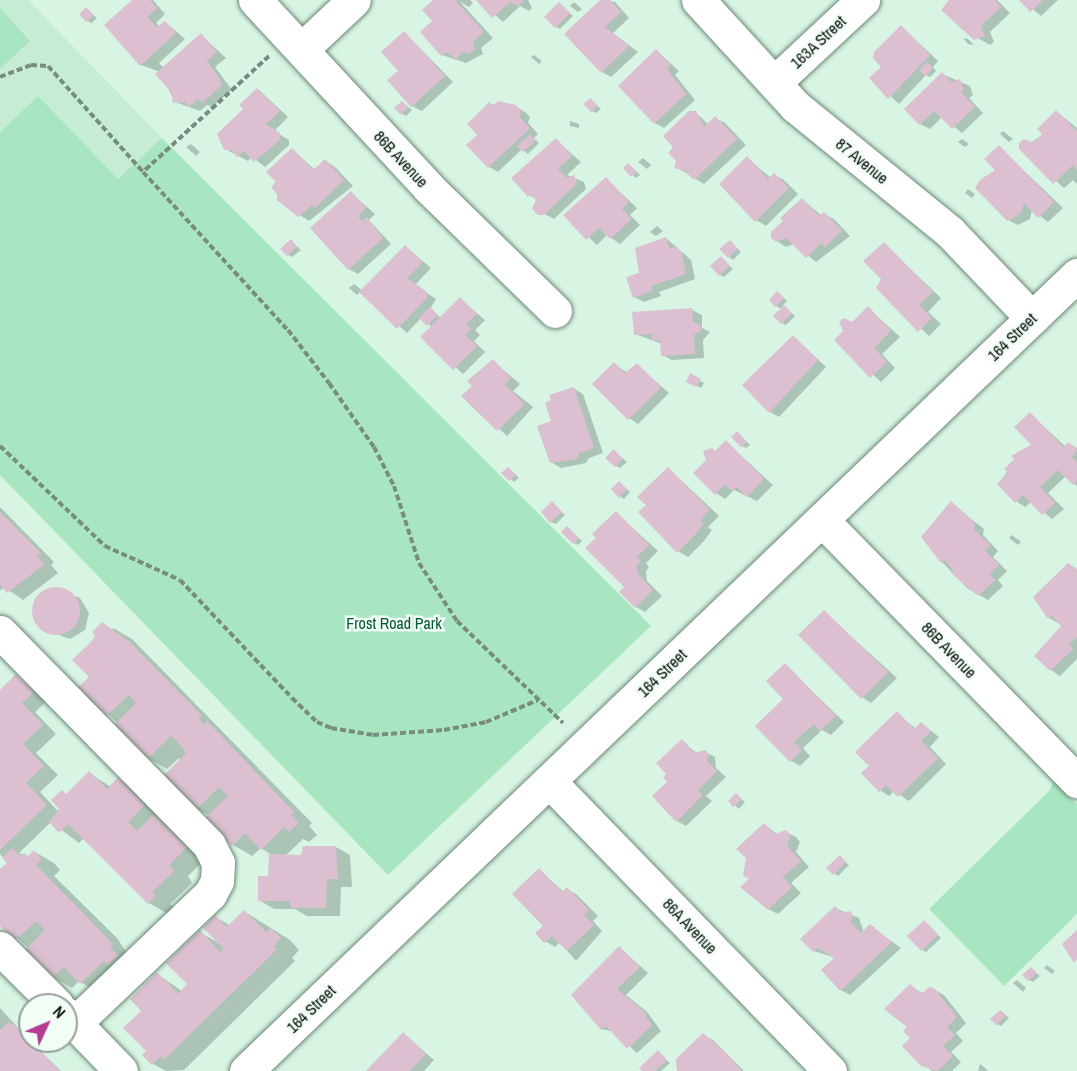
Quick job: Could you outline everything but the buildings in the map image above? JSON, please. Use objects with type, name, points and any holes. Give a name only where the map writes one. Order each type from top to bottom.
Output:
[{"type":"street","name":"86B Avenue","points":[[255,0],[287,51],[555,311]]},
{"type":"street","points":[[287,51],[354,0]]},
{"type":"street","name":"87 Avenue","points":[[698,0],[803,113],[950,232],[1032,318]]},
{"type":"street","name":"163A Street","points":[[774,83],[863,0]]},
{"type":"street","name":"164 Street","points":[[246,1071],[1077,274]]},
{"type":"street","name":"86B Avenue","points":[[822,520],[1077,781]]},
{"type":"street","points":[[0,632],[209,846],[218,863],[217,881],[210,894],[78,1004]]},
{"type":"street","name":"86A Avenue","points":[[549,782],[830,1071]]},
{"type":"street","points":[[0,948],[45,993]]},
{"type":"street","points":[[78,1026],[121,1071]]},
{"type":"path","points":[[143,172],[287,51]]},
{"type":"path","points":[[0,77],[31,65],[48,66],[288,330],[374,447],[394,486],[419,563],[438,594],[457,621],[563,723]]},
{"type":"path","points":[[0,446],[105,546],[180,580],[292,698],[324,725],[373,735],[444,730],[486,723],[538,700]]},
{"type":"shaded area","points":[[0,0],[28,0],[162,138],[0,290]]},
{"type":"green space","points":[[0,8],[30,41],[0,69]]},
{"type":"green space","name":"Frost Road Park","points":[[38,96],[118,179],[162,138],[651,626],[388,875],[0,475],[0,132]]},
{"type":"green space","points":[[1054,781],[1077,804],[1077,914],[1004,986],[929,909],[1049,791]]}]
